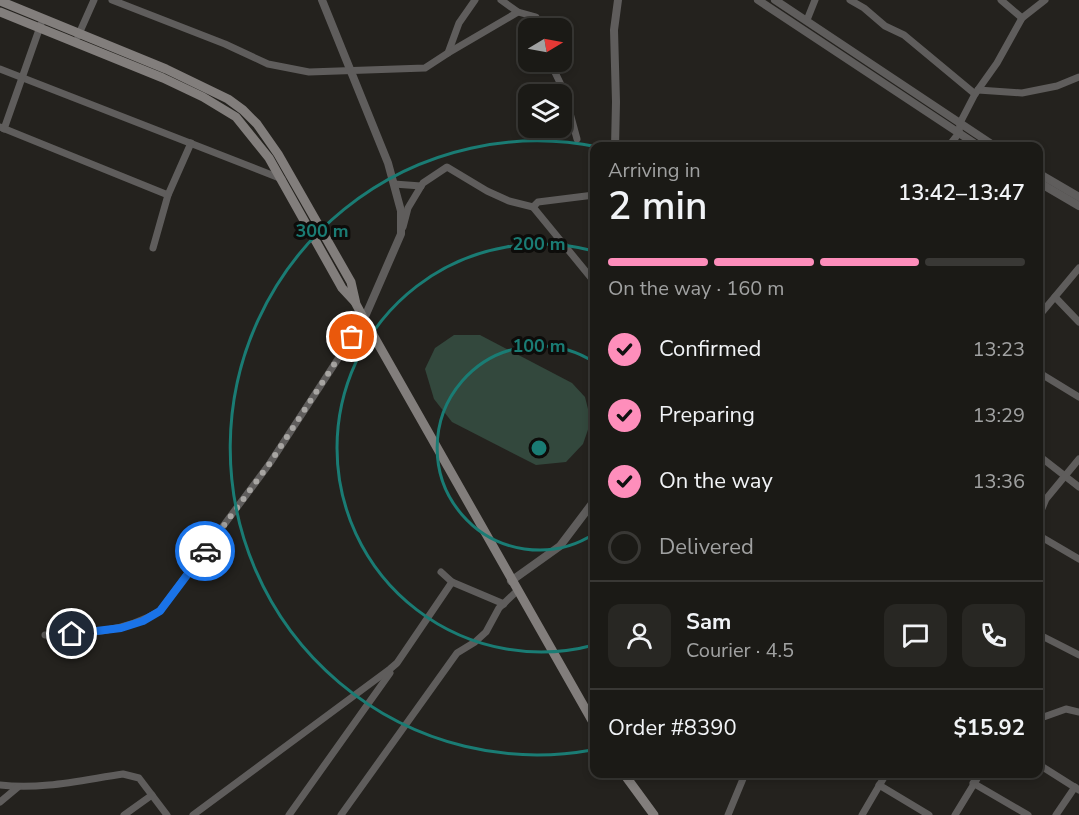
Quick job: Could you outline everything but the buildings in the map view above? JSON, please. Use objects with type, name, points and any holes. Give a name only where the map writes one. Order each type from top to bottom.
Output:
[{"type":"main road","points":[[0,2],[223,107],[248,129],[285,177],[342,288],[356,304],[590,717]]},
{"type":"main road","points":[[0,12],[41,23]]},
{"type":"main road","points":[[627,778],[654,815]]},
{"type":"street","points":[[77,38],[94,0]]},
{"type":"street","points":[[112,0],[225,44],[268,64],[309,72],[425,68],[518,12]]},
{"type":"street","points":[[322,0],[388,163],[401,211],[400,234]]},
{"type":"street","points":[[448,53],[459,22],[475,0]]},
{"type":"street","points":[[501,0],[518,12],[536,18]]},
{"type":"street","points":[[615,142],[614,30],[618,0]]},
{"type":"street","points":[[759,0],[972,142]]},
{"type":"street","points":[[776,0],[988,142]]},
{"type":"street","points":[[807,20],[815,0]]},
{"type":"street","points":[[850,0],[864,8],[885,26],[904,35],[977,92],[1022,93],[1058,86],[1079,77]]},
{"type":"street","points":[[1001,0],[1022,18]]},
{"type":"street","points":[[952,142],[959,133],[960,123],[977,92],[997,63],[1022,18],[1045,0]]},
{"type":"street","points":[[41,23],[23,78],[2,128],[168,195]]},
{"type":"street","points":[[0,69],[285,177]]},
{"type":"street","points":[[555,72],[564,91],[577,139]]},
{"type":"street","points":[[153,248],[168,195],[191,143]]},
{"type":"street","points":[[45,635],[121,628],[143,621],[160,611],[270,463],[364,319],[400,234],[408,208],[423,183],[447,167],[509,201],[533,207],[590,277]]},
{"type":"street","points":[[1043,176],[1079,198]]},
{"type":"street","points":[[394,184],[421,186]]},
{"type":"street","points":[[1043,185],[1079,206]]},
{"type":"street","points":[[533,207],[538,202],[590,196]]},
{"type":"street","points":[[1043,311],[1079,268]]},
{"type":"street","points":[[1055,297],[1079,322]]},
{"type":"street","points":[[1043,375],[1079,397]]},
{"type":"street","points":[[1043,458],[1079,487]]},
{"type":"street","points":[[1043,506],[1046,499],[1079,459]]},
{"type":"street","points":[[511,581],[560,546],[590,506]]},
{"type":"street","points":[[1043,538],[1079,559]]},
{"type":"street","points":[[441,573],[452,582],[504,604]]},
{"type":"street","points":[[289,815],[452,582]]},
{"type":"street","points":[[341,815],[457,653],[486,632],[504,604],[517,591]]},
{"type":"street","points":[[1043,637],[1079,655]]},
{"type":"street","points":[[193,815],[397,663]]},
{"type":"street","points":[[1043,717],[1066,709],[1079,712]]},
{"type":"street","points":[[1043,767],[1077,788],[1056,815]]},
{"type":"street","points":[[0,785],[45,787],[123,774],[139,778],[167,815]]},
{"type":"street","points":[[728,815],[743,778]]},
{"type":"street","points":[[862,815],[883,778]]},
{"type":"street","points":[[955,815],[977,778]]},
{"type":"street","points":[[973,783],[1028,815]]},
{"type":"street","points":[[879,785],[928,815]]},
{"type":"street","points":[[0,802],[18,787]]},
{"type":"street","points":[[124,815],[152,795]]},
{"type":"green space","points":[[454,335],[480,335],[572,383],[585,397],[590,417],[583,444],[566,462],[536,465],[452,422],[434,399],[425,369],[435,348]]},
{"type":"way so far","points":[[205,551],[270,463],[352,337]]},
{"type":"route","points":[[72,634],[121,628],[143,621],[160,611],[205,551]]}]
